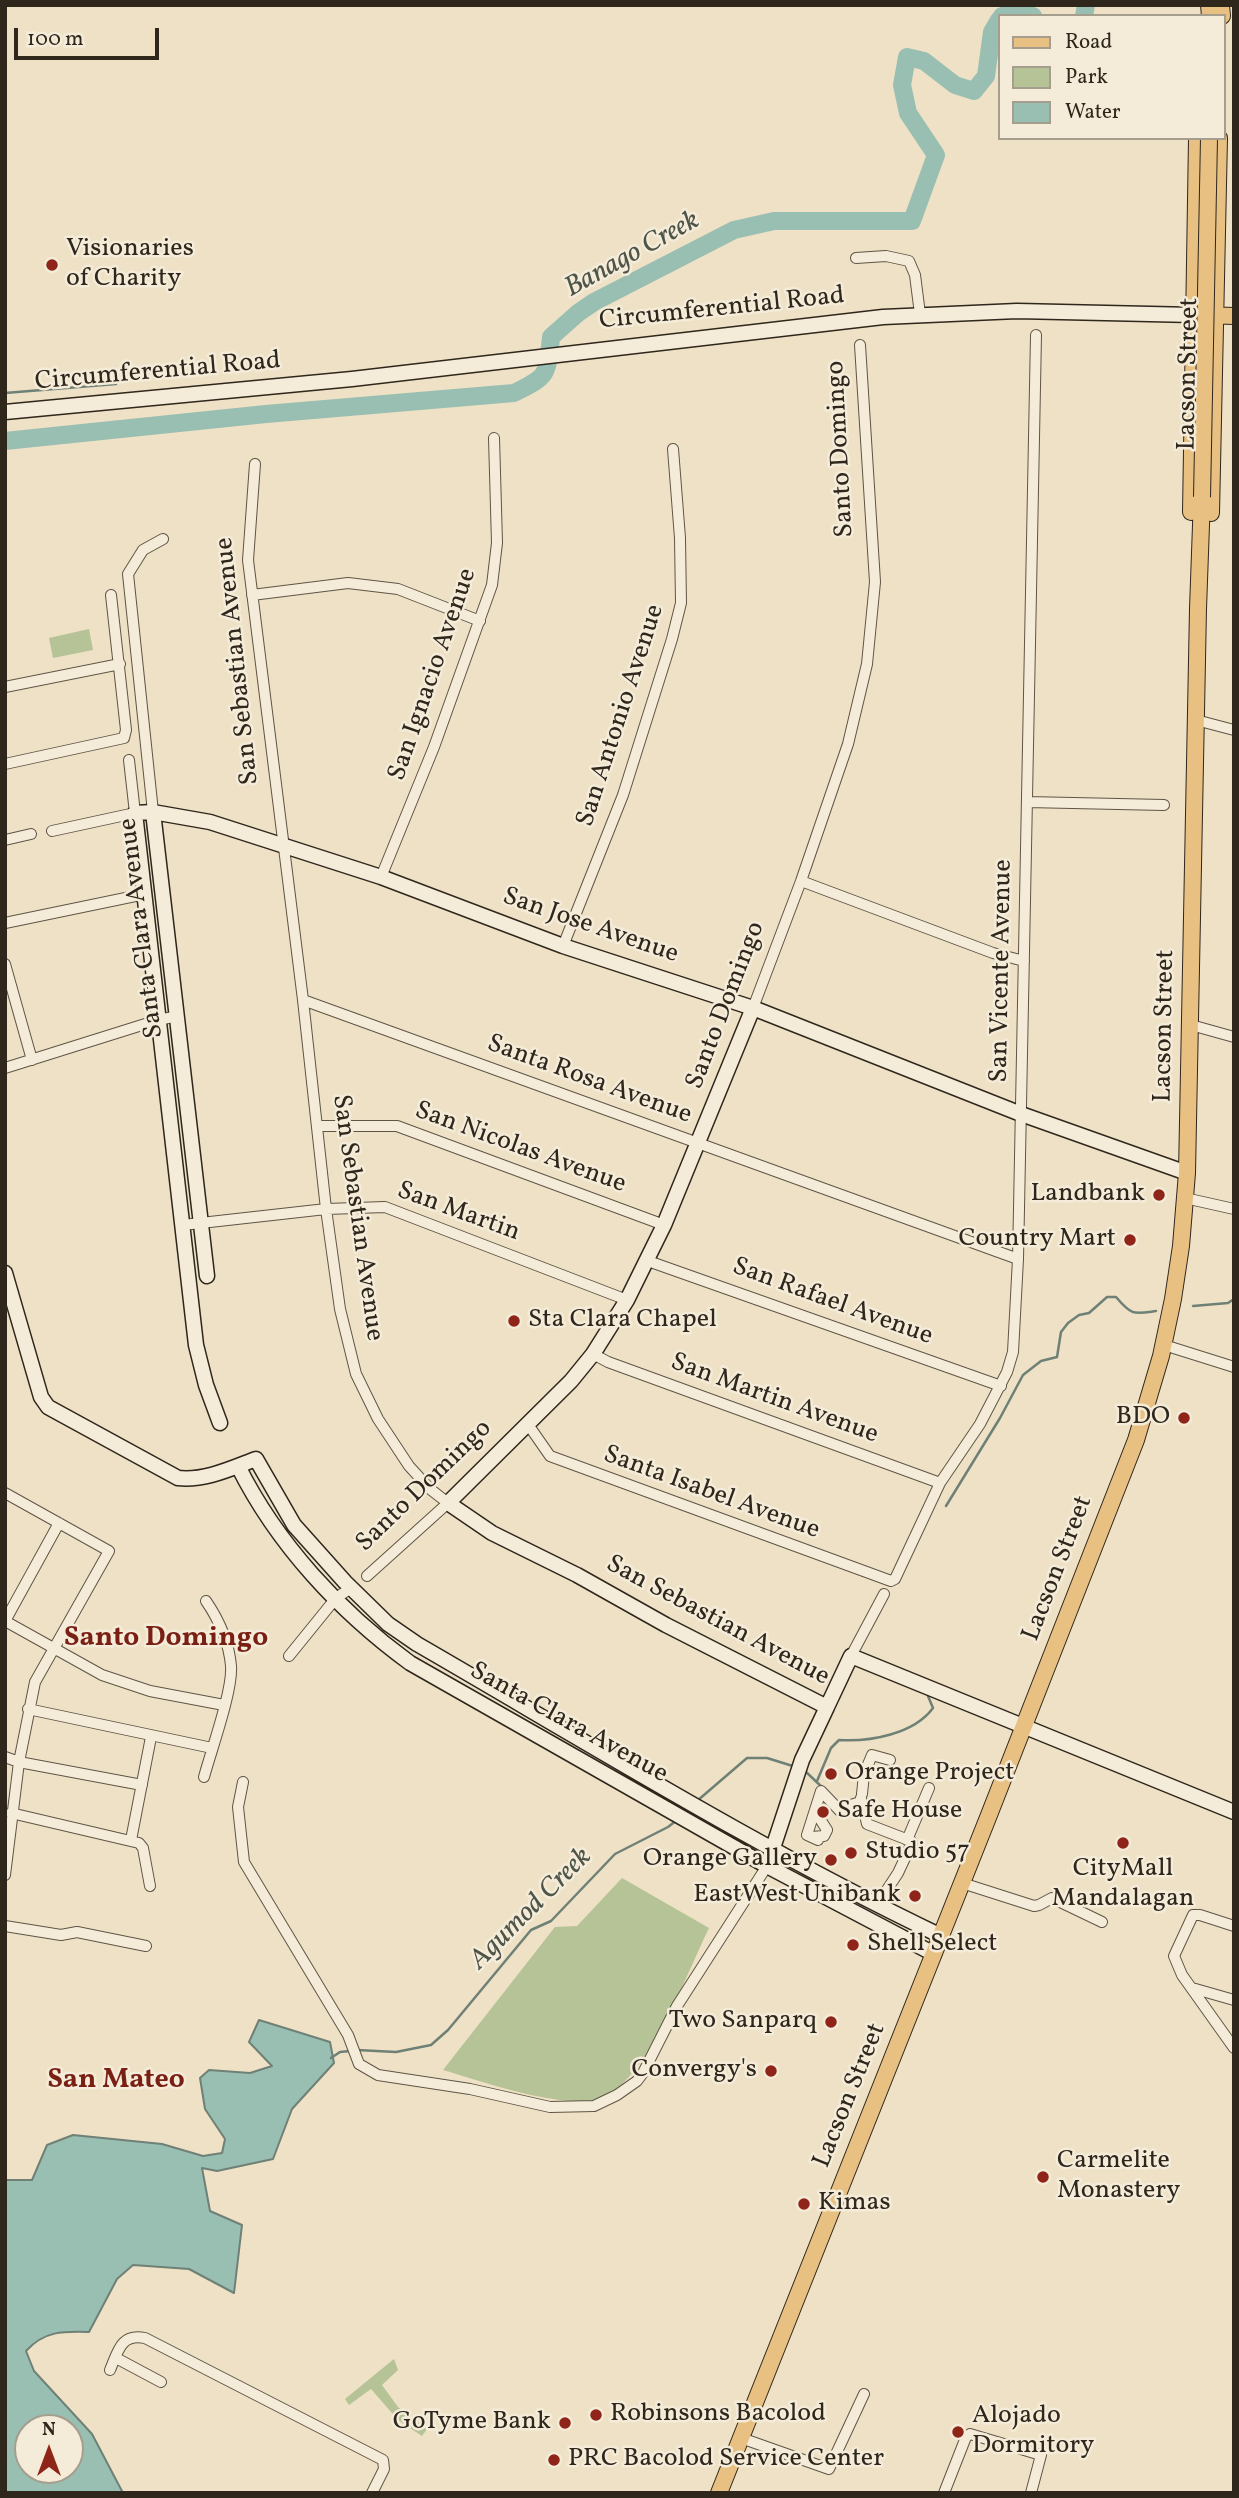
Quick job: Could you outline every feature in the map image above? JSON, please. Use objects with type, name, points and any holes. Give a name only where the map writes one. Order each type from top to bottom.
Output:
[{"type":"main road","name":"Lacson Street","points":[[1197,140],[1190,552],[1198,609]]},
{"type":"main road","name":"Lacson Street","points":[[719,2493],[1136,1440],[1164,1345],[1181,1246],[1187,1173],[1209,140]]},
{"type":"main road","name":"Lacson Street","points":[[1198,609],[1210,553],[1219,140]]},
{"type":"main road","points":[[1194,315],[1234,316]]},
{"type":"street","points":[[856,258],[886,256],[909,261],[915,275],[920,314]]},
{"type":"street","name":"Circumferential Road","points":[[5,412],[352,379],[920,314],[1017,312],[1194,315]]},
{"type":"street","name":"San Vicente Avenue","points":[[895,1579],[940,1483],[980,1424],[1001,1386],[1013,1352],[1018,1259],[1036,335]]},
{"type":"street","name":"Santo Domingo","points":[[368,1576],[448,1503],[571,1381],[593,1354],[648,1261],[699,1144],[802,881],[848,744],[867,664],[874,582],[860,345]]},
{"type":"street","name":"San Ignacio Avenue","points":[[380,877],[434,747],[480,621],[495,566],[494,438]]},
{"type":"street","name":"San Antonio Avenue","points":[[563,946],[623,795],[681,603],[680,538],[673,449]]},
{"type":"street","name":"San Sebastian Avenue","points":[[255,464],[248,542],[252,594],[303,1000],[326,1209],[341,1309],[356,1374],[378,1419],[403,1457],[430,1489],[465,1517],[827,1707],[795,1778],[767,1866]]},
{"type":"street","name":"Santa Clara Avenue","points":[[163,539],[143,550],[128,574],[207,1276]]},
{"type":"street","points":[[252,594],[348,583],[398,589],[480,621]]},
{"type":"street","points":[[5,764],[124,738],[126,730],[120,664],[111,596]]},
{"type":"street","points":[[5,687],[120,664]]},
{"type":"street","points":[[1196,720],[1234,730]]},
{"type":"street","name":"Santa Clara Avenue","points":[[129,760],[196,1345],[206,1385],[220,1423]]},
{"type":"street","points":[[1027,802],[1164,806]]},
{"type":"street","name":"San Jose Avenue","points":[[135,813],[153,812],[210,821],[380,877],[563,946],[753,1008],[1021,1114],[1187,1173]]},
{"type":"street","points":[[52,831],[135,813]]},
{"type":"street","points":[[5,840],[32,834]]},
{"type":"street","points":[[802,881],[993,953],[1024,961]]},
{"type":"street","points":[[5,923],[145,894]]},
{"type":"street","points":[[5,964],[32,1060]]},
{"type":"street","name":"Santa Rosa Avenue","points":[[303,1000],[1018,1259]]},
{"type":"street","points":[[5,1068],[178,1016]]},
{"type":"street","points":[[1191,1025],[1234,1037]]},
{"type":"street","name":"San Nicolas Avenue","points":[[317,1126],[397,1126],[664,1225]]},
{"type":"street","points":[[1185,1198],[1234,1209]]},
{"type":"street","name":"San Martin","points":[[183,1225],[326,1209],[385,1207],[627,1300]]},
{"type":"street","name":"San Rafael Avenue","points":[[648,1261],[1001,1386]]},
{"type":"street","points":[[5,1273],[41,1397],[48,1407],[178,1478],[200,1477],[238,1466]]},
{"type":"street","points":[[1164,1345],[1234,1367]]},
{"type":"street","name":"San Martin Avenue","points":[[593,1354],[608,1362],[940,1483]]},
{"type":"street","name":"Santa Isabel Avenue","points":[[527,1423],[550,1456],[886,1581],[895,1579]]},
{"type":"street","name":"Santa Clara Avenue","points":[[934,1954],[767,1866],[410,1663],[377,1638],[336,1598],[280,1536],[238,1466],[256,1459],[294,1525],[387,1624],[725,1822],[877,1905],[941,1936]]},
{"type":"street","points":[[5,1493],[109,1551],[35,1682],[11,1813],[5,1875]]},
{"type":"street","points":[[60,1523],[5,1621],[102,1675],[150,1691],[224,1705]]},
{"type":"street","points":[[289,1656],[336,1598],[351,1588]]},
{"type":"street","points":[[827,1707],[884,1594]]},
{"type":"street","points":[[204,1777],[231,1669],[228,1648],[214,1613],[206,1601]]},
{"type":"street","points":[[851,1656],[1234,1812]]},
{"type":"street","points":[[28,1709],[212,1748]]},
{"type":"street","points":[[131,1840],[151,1737]]},
{"type":"street","points":[[877,1905],[912,1843],[867,1824],[861,1798],[864,1773],[872,1755],[890,1760]]},
{"type":"street","points":[[5,1757],[142,1785]]},
{"type":"street","points":[[243,1782],[237,1807],[244,1862],[349,2040],[359,2064],[378,2075],[470,2089],[550,2107],[594,2106],[637,2081],[677,2006],[767,1866]]},
{"type":"street","points":[[907,1840],[929,1787]]},
{"type":"street","points":[[815,1811],[827,1830],[824,1836],[815,1838],[807,1835],[821,1791],[841,1812],[861,1798]]},
{"type":"street","points":[[11,1813],[131,1840],[142,1848],[150,1885]]},
{"type":"street","points":[[962,1883],[1034,1906],[1052,1898],[1102,1922]]},
{"type":"street","points":[[1234,1926],[1200,1915],[1191,1917],[1174,1956],[1191,1988],[1234,2048]]},
{"type":"street","points":[[5,1926],[61,1935],[77,1932],[146,1946]]},
{"type":"street","points":[[1191,1988],[1234,2000]]},
{"type":"street","points":[[110,2370],[128,2338],[145,2338],[384,2461],[384,2469],[372,2493]]},
{"type":"street","points":[[116,2357],[161,2382]]},
{"type":"street","points":[[741,2438],[829,2469],[864,2394]]},
{"type":"street","points":[[944,2493],[970,2434],[1041,2455],[1031,2493]]},
{"type":"green space","points":[[89,629],[93,650],[53,658],[49,638]]},
{"type":"green space","points":[[622,1878],[709,1928],[664,2024],[634,2071],[618,2088],[601,2098],[566,2101],[522,2093],[443,2070],[555,1927],[577,1926]]},
{"type":"green space","points":[[394,2359],[398,2370],[382,2385],[398,2407],[427,2429],[422,2436],[398,2420],[371,2389],[349,2405],[345,2399]]},
{"type":"water","points":[[259,2020],[330,2042],[334,2063],[292,2109],[273,2159],[217,2171],[202,2168],[210,2211],[242,2225],[234,2293],[189,2269],[133,2265],[117,2279],[89,2332],[47,2336],[26,2351],[34,2371],[74,2414],[14,2414],[14,2484],[84,2484],[84,2425],[92,2434],[123,2493],[5,2493],[5,2180],[32,2180],[47,2145],[73,2135],[162,2144],[203,2156],[222,2153],[225,2139],[205,2109],[200,2078],[209,2070],[250,2073],[272,2066],[249,2042]]},
{"type":"waterway","name":"Banago Creek","points":[[1084,14],[1086,5]]},
{"type":"waterway","name":"Banago Creek","points":[[5,441],[266,414],[514,393],[540,378],[547,367],[551,337],[578,313],[594,302],[734,230],[774,221],[912,221],[936,155],[908,113],[902,85],[907,57],[924,61],[955,85],[974,91],[986,76],[992,32],[998,22]]},
{"type":"waterway","points":[[5,393],[116,384]]},
{"type":"waterway","name":"Agumod Creek","points":[[946,1506],[1023,1375],[1041,1361],[1057,1357],[1061,1332],[1068,1323],[1079,1315],[1089,1313],[1107,1297],[1116,1297],[1134,1312],[1156,1311]]},
{"type":"waterway","name":"Agumod Creek","points":[[1193,1306],[1228,1303],[1234,1299]]},
{"type":"waterway","name":"Agumod Creek","points":[[817,1781],[831,1748],[839,1740],[877,1738],[903,1730],[925,1717],[933,1708],[928,1696]]},
{"type":"waterway","name":"Agumod Creek","points":[[697,1801],[747,1758],[767,1758],[796,1767]]},
{"type":"waterway","name":"Agumod Creek","points":[[805,1771],[823,1788]]},
{"type":"waterway","name":"Agumod Creek","points":[[357,2050],[396,2052],[431,2045],[448,2030],[531,1930],[551,1921],[615,1854],[677,1820]]},
{"type":"waterway","name":"Agumod Creek","points":[[331,2058],[340,2052],[350,2051]]},
{"type":"place","name":"Visionaries of Charity","points":[[52,265]]},
{"type":"place","name":"Landbank","points":[[1159,1195]]},
{"type":"place","name":"Country Mart","points":[[1130,1240]]},
{"type":"place","name":"Sta Clara Chapel","points":[[514,1321]]},
{"type":"place","name":"BDO","points":[[1184,1418]]},
{"type":"place","name":"Orange Project","points":[[831,1774]]},
{"type":"place","name":"Safe House","points":[[823,1812]]},
{"type":"place","name":"CityMall Mandalagan","points":[[1123,1843]]},
{"type":"place","name":"Studio 57","points":[[851,1853]]},
{"type":"place","name":"Orange Gallery","points":[[831,1860]]},
{"type":"place","name":"EastWest Unibank","points":[[915,1896]]},
{"type":"place","name":"Shell Select","points":[[853,1945]]},
{"type":"place","name":"Two Sanparq","points":[[831,2022]]},
{"type":"place","name":"Convergy's","points":[[771,2071]]},
{"type":"place","name":"Carmelite Monastery","points":[[1043,2177]]},
{"type":"place","name":"Kimas","points":[[804,2204]]},
{"type":"place","name":"Robinsons Bacolod","points":[[596,2415]]},
{"type":"place","name":"GoTyme Bank","points":[[565,2423]]},
{"type":"place","name":"Alojado Dormitory","points":[[958,2432]]},
{"type":"place","name":"PRC Bacolod Service Center","points":[[554,2460]]},
{"type":"district","name":"Santo Domingo","points":[[166,1640]]},
{"type":"district","name":"San Mateo","points":[[116,2082]]}]
